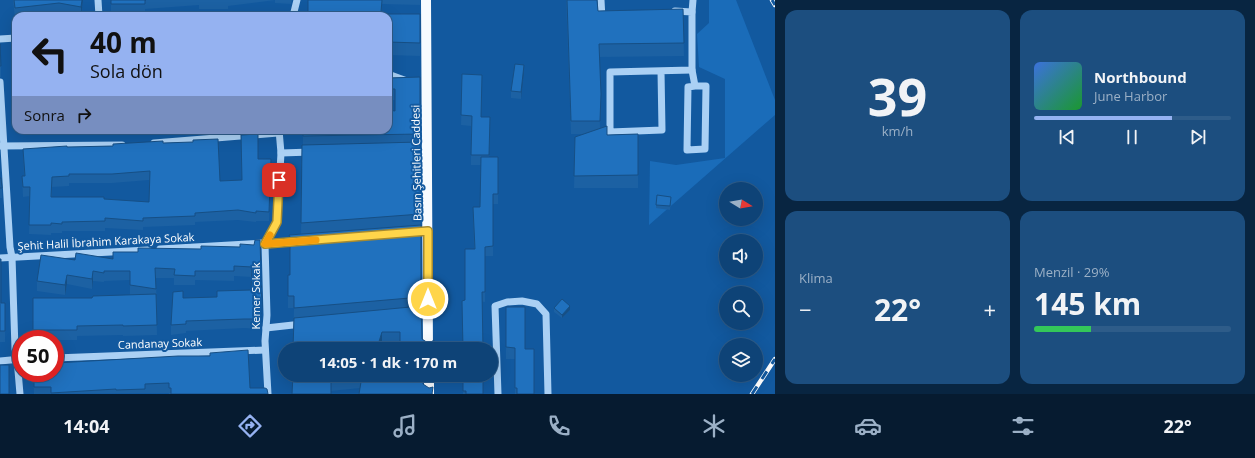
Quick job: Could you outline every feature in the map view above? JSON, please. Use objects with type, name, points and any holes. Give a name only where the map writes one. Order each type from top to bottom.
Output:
[{"type":"main road","name":"Basın Şehitleri Caddesi","points":[[426,0],[423,21],[420,83],[424,150],[424,313],[427,342]]},
{"type":"main road","points":[[429,382],[429,394]]},
{"type":"street","points":[[98,0],[99,12]]},
{"type":"street","points":[[294,12],[297,0]]},
{"type":"street","points":[[601,0],[602,19],[608,19]]},
{"type":"street","points":[[693,0],[692,70],[695,86]]},
{"type":"street","points":[[668,11],[692,12]]},
{"type":"street","points":[[0,39],[12,38]]},
{"type":"street","points":[[661,70],[662,130],[610,132],[610,72],[661,70],[692,70]]},
{"type":"street","points":[[392,75],[420,83]]},
{"type":"street","points":[[0,82],[2,146],[12,257],[14,330]]},
{"type":"street","points":[[394,84],[420,83]]},
{"type":"street","points":[[695,86],[706,86],[706,150],[687,150],[688,87],[695,86]]},
{"type":"street","points":[[145,144],[247,134]]},
{"type":"street","points":[[265,244],[277,222],[281,153],[278,134]]},
{"type":"street","points":[[2,146],[129,145]]},
{"type":"street","points":[[281,153],[320,152]]},
{"type":"street","name":"Şehit Halil İbrahim Karakaya Sokak","points":[[0,258],[304,241]]},
{"type":"street","name":"Kemer Sokak","points":[[265,244],[267,315],[265,350],[268,394]]},
{"type":"street","points":[[498,394],[495,306],[507,302],[522,301],[537,304],[546,314],[548,394]]},
{"type":"street","points":[[266,328],[312,324]]},
{"type":"street","name":"Candanay Sokak","points":[[64,358],[265,350]]},
{"type":"street","points":[[0,361],[12,360]]},
{"type":"street","points":[[20,382],[20,394]]},
{"type":"shaded area","points":[[709,0],[736,0],[775,100],[775,115],[649,225],[650,161],[676,165],[725,158],[725,79],[699,67],[697,34],[709,23]]},
{"type":"building","points":[[14,0],[82,0],[81,7],[59,3],[15,8]]},
{"type":"building","points":[[111,0],[145,0],[145,4],[111,4]]},
{"type":"building","points":[[308,0],[382,0],[381,12],[308,12]]},
{"type":"building","points":[[567,0],[597,0],[598,11],[683,9],[684,43],[599,44],[601,94],[600,121],[571,121]]},
{"type":"building","points":[[392,14],[420,14],[420,43],[392,42]]},
{"type":"building","points":[[0,44],[1,66],[0,66]]},
{"type":"building","points":[[515,64],[524,65],[521,92],[511,91]]},
{"type":"building","points":[[462,74],[482,75],[481,117],[490,117],[489,155],[471,155],[472,116],[461,115]]},
{"type":"building","points":[[420,77],[420,134],[303,136],[303,134],[392,134],[392,111],[395,111],[395,89],[392,89],[392,78]]},
{"type":"building","points":[[607,126],[607,135],[638,134],[638,175],[574,176],[575,137]]},
{"type":"building","points":[[258,134],[258,159],[271,159],[269,212],[256,211],[256,213],[238,210],[195,213],[195,216],[143,218],[143,221],[105,218],[105,221],[62,222],[62,224],[51,223],[51,225],[29,225],[30,187],[23,187],[22,176],[25,176],[23,149],[67,146],[113,146],[113,144],[163,141],[163,143],[193,142],[193,140],[218,139],[220,181],[242,180],[241,135]],"holes":[[[150,171],[149,202],[104,199],[104,197],[51,197],[52,177],[69,176],[69,174],[112,174]]]},
{"type":"building","points":[[420,142],[421,214],[301,223],[302,145]]},
{"type":"building","points":[[481,157],[498,157],[498,194],[493,194],[493,246],[485,247],[485,292],[482,292],[483,342],[463,342],[462,301],[465,300],[465,249],[475,249],[473,207],[480,207]]},
{"type":"building","points":[[1,178],[2,188],[0,188]]},
{"type":"building","points":[[657,195],[671,197],[670,206],[656,205]]},
{"type":"building","points":[[421,225],[421,297],[294,308],[294,296],[288,296],[288,275],[290,275],[289,235]]},
{"type":"building","points":[[255,240],[260,240],[261,319],[186,321],[186,324],[171,325],[173,292],[183,291],[183,298],[217,297],[217,291],[251,290],[252,267],[234,266],[234,271],[195,271],[195,276],[174,275],[175,269],[155,268],[156,289],[130,285],[130,271],[104,271],[104,273],[93,271],[92,279],[67,275],[65,285],[37,281],[41,255],[75,260],[76,253],[113,259],[113,252],[138,252],[138,248],[201,249],[201,246],[240,247],[240,244],[254,245]]},
{"type":"building","points":[[0,259],[1,303],[5,303],[5,331],[0,331]]},
{"type":"building","points":[[156,294],[157,325],[77,326],[77,330],[33,330],[33,298],[92,298],[93,296]]},
{"type":"building","points":[[562,299],[570,306],[562,315],[554,308]]},
{"type":"building","points":[[421,306],[422,339],[426,342],[400,342],[400,332],[382,332],[379,342],[293,342],[294,318]]},
{"type":"building","points":[[506,307],[525,307],[525,349],[534,349],[534,394],[517,394],[517,388],[515,388],[515,348],[506,347]]},
{"type":"building","points":[[248,350],[250,388],[265,388],[267,389],[268,394],[171,394],[169,383],[145,384],[145,389],[116,389],[51,393],[51,387],[34,387],[34,382],[64,382],[64,362],[178,356],[210,356],[210,353]]},
{"type":"building","points":[[0,365],[9,365],[9,394],[0,394]]},
{"type":"building","points":[[293,382],[331,382],[331,394],[292,394]]},
{"type":"building","points":[[361,382],[423,382],[423,384],[429,388],[433,387],[432,394],[359,394]]},
{"type":"building","points":[[463,382],[483,382],[483,394],[466,394],[466,391],[463,391]]},
{"type":"railway","points":[[772,0],[775,5]]},
{"type":"railway","points":[[752,394],[775,359]]},
{"type":"slow traffic","points":[[270,235],[265,244],[316,240]]},
{"type":"route","points":[[279,180],[277,222],[265,244],[428,231],[428,299]]}]
